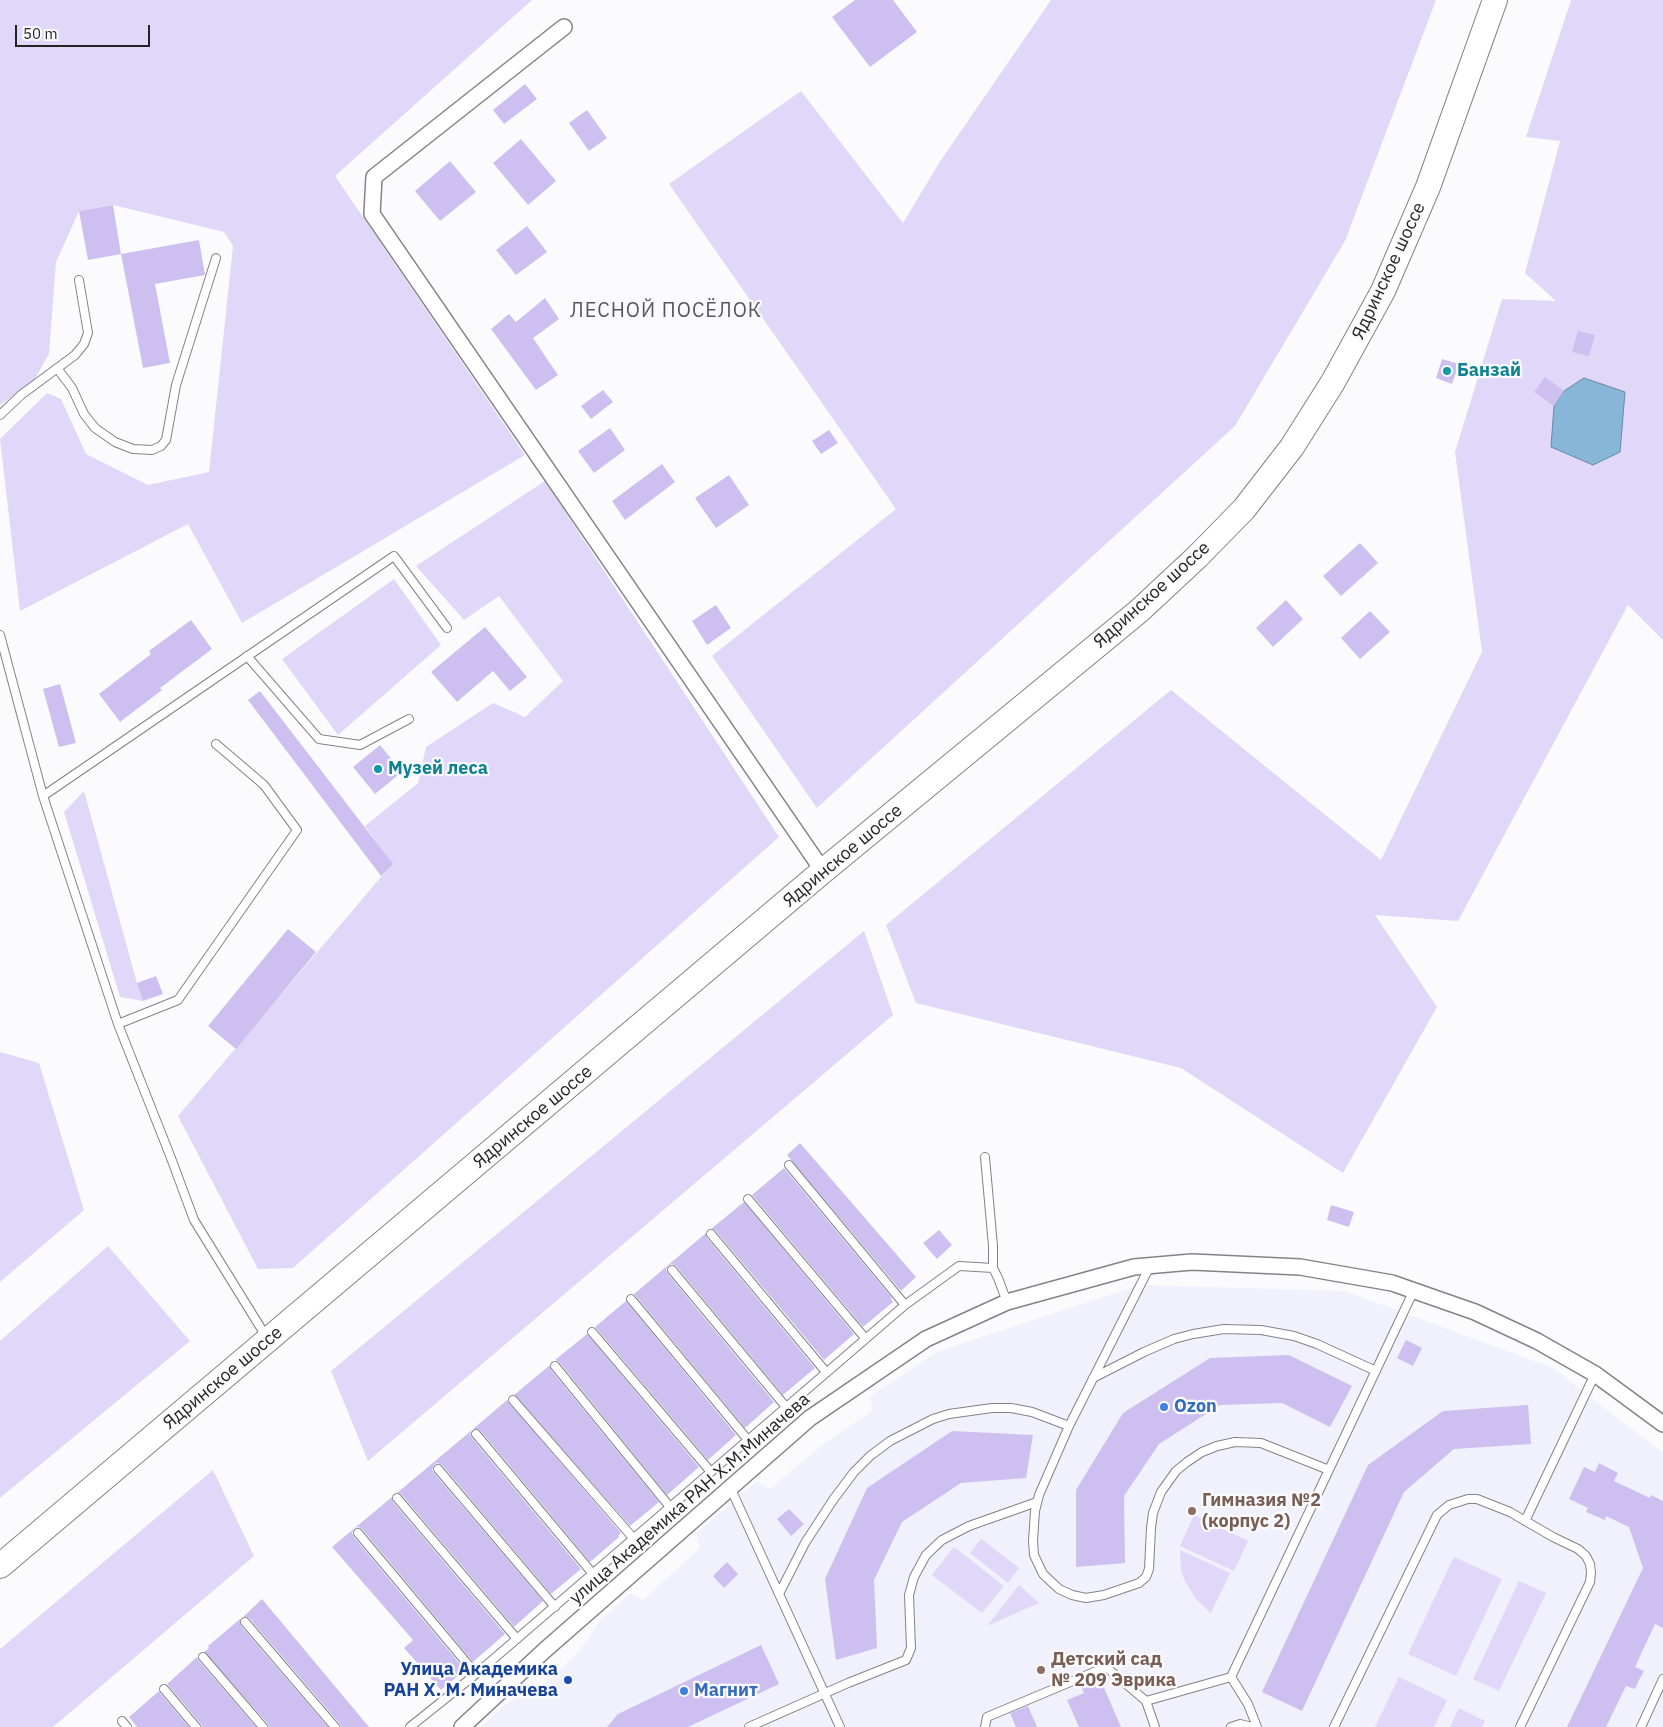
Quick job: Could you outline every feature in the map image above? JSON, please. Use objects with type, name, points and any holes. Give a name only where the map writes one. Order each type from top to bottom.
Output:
[{"type":"main road","name":"Ядринское шоссе","points":[[0,1566],[823,871],[1139,611],[1197,558],[1244,509],[1292,447],[1333,382],[1383,291],[1428,187],[1494,0]]},
{"type":"street","points":[[564,27],[374,177],[372,214],[823,871]]},
{"type":"street","name":"улица Академика РАН Х.М.Миначева","points":[[462,1727],[545,1650],[810,1418],[926,1339],[1007,1302],[1134,1267],[1192,1262],[1300,1267],[1392,1283],[1475,1312],[1537,1341],[1595,1374],[1663,1424]]},
{"type":"lane","points":[[58,368],[72,388],[84,414],[96,428],[115,442],[133,449],[152,450],[161,446],[166,440],[176,384],[216,258]]},
{"type":"lane","points":[[0,415],[21,395],[75,355],[84,344],[88,333],[79,280]]},
{"type":"lane","points":[[43,796],[394,556],[447,628]]},
{"type":"lane","points":[[0,635],[43,796],[118,1024],[172,1158],[194,1220],[268,1340]]},
{"type":"lane","points":[[247,656],[320,739],[360,745],[409,719]]},
{"type":"lane","points":[[118,1024],[178,1000],[297,830],[264,785],[216,744]]},
{"type":"lane","points":[[985,1157],[993,1246],[993,1268],[1007,1302]]},
{"type":"lane","points":[[789,1165],[905,1305]]},
{"type":"lane","points":[[748,1199],[866,1338]]},
{"type":"lane","points":[[711,1234],[826,1372]]},
{"type":"lane","points":[[410,1727],[476,1674],[905,1305],[959,1266],[993,1268]]},
{"type":"lane","points":[[1150,1266],[1069,1426],[1037,1502],[1033,1541],[1034,1555],[1038,1566],[1047,1578],[1059,1589],[1080,1597],[1094,1597],[1139,1583],[1146,1577],[1149,1569],[1150,1528],[1159,1496],[1176,1471],[1202,1452],[1217,1446],[1235,1442],[1261,1443],[1329,1470]]},
{"type":"lane","points":[[672,1270],[786,1407]]},
{"type":"lane","points":[[1146,1701],[1231,1678],[1414,1290]]},
{"type":"lane","points":[[631,1300],[748,1440]]},
{"type":"lane","points":[[1093,1378],[1174,1339],[1224,1329],[1261,1330],[1289,1335],[1317,1344],[1376,1371]]},
{"type":"lane","points":[[592,1332],[711,1472]]},
{"type":"lane","points":[[555,1366],[670,1507]]},
{"type":"lane","points":[[1525,1521],[1595,1374]]},
{"type":"lane","points":[[513,1400],[634,1539]]},
{"type":"lane","points":[[779,1594],[805,1544],[833,1500],[854,1472],[890,1440],[932,1419],[949,1414],[992,1408],[1011,1408],[1032,1412],[1069,1426]]},
{"type":"lane","points":[[476,1434],[593,1574]]},
{"type":"lane","points":[[438,1469],[555,1606]]},
{"type":"lane","points":[[730,1487],[840,1727]]},
{"type":"lane","points":[[397,1498],[517,1639]]},
{"type":"lane","points":[[1334,1727],[1437,1514],[1459,1500],[1477,1499],[1505,1510],[1578,1549],[1586,1556],[1590,1564],[1590,1582],[1520,1727]]},
{"type":"lane","points":[[749,1727],[902,1662],[908,1657],[911,1648],[909,1595],[914,1577],[926,1555],[942,1540],[969,1526],[1037,1502]]},
{"type":"lane","points":[[358,1533],[476,1674]]},
{"type":"lane","points":[[245,1622],[335,1727]]},
{"type":"lane","points":[[203,1657],[263,1727]]},
{"type":"lane","points":[[985,1727],[987,1717],[1106,1667],[1146,1701],[1155,1727]]},
{"type":"lane","points":[[1231,1678],[1248,1704],[1257,1727]]},
{"type":"lane","points":[[1641,1727],[1663,1679]]},
{"type":"lane","points":[[164,1689],[196,1727]]},
{"type":"lane","points":[[1231,1727],[1240,1724],[1252,1727]]},
{"type":"shaded area","points":[[0,0],[532,0],[335,176],[525,455],[242,623],[188,524],[20,611],[0,439],[47,393],[61,399],[86,454],[148,485],[209,472],[233,246],[224,232],[113,205],[79,211],[56,262],[49,354],[33,382],[0,405]]},
{"type":"shaded area","points":[[1051,0],[1436,0],[1345,241],[1235,426],[817,808],[712,656],[896,509],[669,184],[801,91],[903,223],[939,163]]},
{"type":"shaded area","points":[[1571,0],[1663,0],[1663,640],[1628,605],[1458,921],[1375,915],[1437,1007],[1343,1173],[1181,1068],[916,1003],[886,925],[1171,690],[1381,860],[1482,652],[1455,452],[1502,299],[1556,301],[1525,273],[1560,141],[1526,137]]},
{"type":"shaded area","points":[[545,481],[779,837],[293,1268],[258,1269],[178,1116],[392,864],[365,826],[418,783],[426,747],[493,703],[525,717],[563,681],[499,596],[464,620],[416,566]]},
{"type":"shaded area","points":[[394,579],[441,645],[338,735],[282,659]]},
{"type":"shaded area","points":[[84,791],[143,1001],[120,997],[64,812]]},
{"type":"shaded area","points":[[864,931],[893,1015],[368,1461],[331,1371]]},
{"type":"shaded area","points":[[0,1052],[39,1063],[84,1210],[0,1282]]},
{"type":"shaded area","points":[[108,1246],[190,1341],[0,1498],[0,1341]]},
{"type":"shaded area","name":"Гимназия №2 (корпус 2)","points":[[1140,1285],[1345,1291],[1553,1368],[1663,1453],[1663,1727],[481,1727],[507,1703],[538,1689],[578,1653],[601,1619],[631,1593],[643,1600],[700,1548],[696,1533],[757,1481],[770,1489],[822,1445],[872,1411],[870,1396],[939,1351]]},
{"type":"shaded area","points":[[213,1470],[254,1556],[53,1727],[0,1727],[0,1649]]},
{"type":"shaded area","points":[[1194,1515],[1248,1541],[1234,1571],[1180,1546]]},
{"type":"shaded area","points":[[981,1539],[1019,1568],[1008,1583],[970,1553]]},
{"type":"shaded area","points":[[954,1547],[1004,1586],[982,1613],[932,1575]]},
{"type":"shaded area","points":[[1180,1550],[1230,1573],[1211,1613],[1196,1599],[1185,1581],[1181,1571]]},
{"type":"shaded area","points":[[1454,1557],[1502,1579],[1456,1676],[1408,1654]]},
{"type":"shaded area","points":[[1519,1581],[1546,1593],[1499,1691],[1473,1679]]},
{"type":"shaded area","points":[[1019,1585],[1039,1603],[987,1626]]},
{"type":"shaded area","points":[[1399,1677],[1447,1700],[1434,1727],[1375,1727]]},
{"type":"shaded area","points":[[1459,1708],[1485,1721],[1482,1727],[1450,1727]]},
{"type":"water","points":[[1584,378],[1625,392],[1620,452],[1593,465],[1551,447],[1554,406],[1564,391]]},
{"type":"building","points":[[855,0],[893,0],[917,32],[870,67],[832,17]]},
{"type":"building","points":[[525,84],[537,99],[504,124],[493,110]]},
{"type":"building","points":[[587,110],[607,138],[589,151],[569,123]]},
{"type":"building","points":[[521,139],[556,181],[528,205],[493,163]]},
{"type":"building","points":[[450,161],[476,192],[440,221],[415,191]]},
{"type":"building","points":[[113,205],[121,254],[88,260],[79,211]]},
{"type":"building","points":[[527,226],[547,252],[516,275],[496,250]]},
{"type":"building","points":[[199,240],[205,275],[155,284],[170,363],[143,368],[121,254]]},
{"type":"building","points":[[545,298],[559,319],[533,338],[558,375],[536,390],[491,329],[509,314],[516,322]]},
{"type":"building","points":[[1578,331],[1595,335],[1589,356],[1572,352]]},
{"type":"building","name":"Банзай","points":[[1442,359],[1459,364],[1452,384],[1436,378]]},
{"type":"building","points":[[1545,377],[1564,391],[1554,406],[1534,392]]},
{"type":"building","points":[[603,390],[613,402],[591,419],[581,406]]},
{"type":"building","points":[[610,428],[625,450],[594,473],[578,451]]},
{"type":"building","points":[[829,430],[838,443],[821,454],[812,441]]},
{"type":"building","points":[[662,464],[675,482],[625,520],[612,501]]},
{"type":"building","points":[[729,475],[749,505],[716,528],[695,498]]},
{"type":"building","points":[[1360,543],[1378,563],[1341,596],[1323,576]]},
{"type":"building","points":[[1286,600],[1303,619],[1273,647],[1256,628]]},
{"type":"building","points":[[716,605],[731,628],[707,645],[692,621]]},
{"type":"building","points":[[1370,611],[1390,632],[1360,659],[1341,638]]},
{"type":"building","points":[[191,620],[212,649],[160,688],[162,690],[120,722],[99,694],[151,654],[149,651]]},
{"type":"building","points":[[485,627],[527,677],[510,691],[493,671],[457,702],[431,672]]},
{"type":"building","points":[[60,684],[76,743],[59,747],[43,689]]},
{"type":"building","points":[[260,691],[393,864],[381,876],[248,700]]},
{"type":"building","name":"Музей леса","points":[[380,745],[402,772],[375,794],[353,767]]},
{"type":"building","points":[[288,929],[316,952],[236,1049],[208,1026]]},
{"type":"building","points":[[156,976],[163,994],[143,1001],[137,983]]},
{"type":"building","points":[[800,1143],[916,1277],[901,1291],[787,1155]]},
{"type":"building","points":[[784,1168],[892,1298],[893,1302],[863,1327],[752,1195]]},
{"type":"building","points":[[744,1202],[854,1334],[824,1360],[715,1230],[711,1229]]},
{"type":"building","points":[[1331,1205],[1354,1212],[1349,1227],[1327,1220]]},
{"type":"building","points":[[939,1230],[952,1245],[937,1259],[923,1243]]},
{"type":"building","points":[[706,1233],[707,1238],[815,1368],[783,1395],[676,1266],[672,1264],[668,1266],[666,1270],[668,1274],[774,1402],[745,1428],[634,1294]]},
{"type":"building","points":[[626,1301],[736,1435],[708,1460],[595,1327]]},
{"type":"building","points":[[587,1334],[699,1467],[667,1495],[559,1362],[555,1360]]},
{"type":"building","points":[[1406,1340],[1422,1348],[1413,1366],[1397,1358]]},
{"type":"building","points":[[1289,1355],[1352,1386],[1330,1427],[1282,1403],[1220,1405],[1159,1444],[1124,1496],[1125,1563],[1076,1567],[1076,1490],[1123,1413],[1210,1358]]},
{"type":"building","points":[[550,1365],[551,1370],[659,1502],[630,1526],[514,1395]]},
{"type":"building","points":[[507,1400],[621,1533],[619,1537],[590,1562],[480,1430],[473,1429]]},
{"type":"building","points":[[1528,1405],[1531,1444],[1454,1449],[1404,1492],[1302,1711],[1262,1692],[1368,1465],[1443,1411]]},
{"type":"building","points":[[472,1430],[470,1434],[472,1438],[581,1569],[551,1594],[442,1465],[437,1463],[434,1465],[432,1470],[434,1473],[543,1601],[514,1627],[401,1494],[397,1493]]},
{"type":"building","points":[[952,1431],[1033,1435],[1026,1478],[961,1483],[902,1522],[874,1580],[877,1648],[836,1660],[825,1579],[867,1488]]},
{"type":"building","points":[[1599,1463],[1618,1473],[1614,1481],[1650,1498],[1651,1495],[1663,1501],[1663,1628],[1655,1624],[1635,1667],[1644,1671],[1635,1689],[1626,1686],[1606,1727],[1567,1727],[1643,1568],[1629,1527],[1606,1516],[1605,1520],[1586,1512],[1588,1508],[1569,1499],[1584,1467],[1595,1472]]},
{"type":"building","points":[[392,1497],[393,1502],[505,1634],[473,1662],[362,1529],[358,1527],[354,1529],[352,1533],[354,1537],[465,1670],[441,1690],[404,1648],[413,1640],[332,1547]]},
{"type":"building","points":[[789,1509],[804,1524],[791,1536],[777,1519]]},
{"type":"building","points":[[727,1562],[738,1574],[724,1588],[713,1576]]},
{"type":"building","points":[[262,1599],[369,1727],[341,1727],[249,1618],[243,1617]]},
{"type":"building","points":[[240,1619],[241,1626],[328,1727],[269,1727],[204,1652],[209,1648],[208,1646]]},
{"type":"building","points":[[761,1645],[779,1684],[688,1727],[607,1727],[618,1714]]},
{"type":"building","points":[[197,1657],[256,1727],[202,1727],[167,1684]]},
{"type":"building","points":[[1099,1676],[1121,1727],[1079,1727],[1067,1700],[1084,1693],[1080,1684]]},
{"type":"building","points":[[159,1691],[189,1727],[137,1727],[129,1717]]},
{"type":"building","points":[[1028,1706],[1037,1727],[1016,1727],[1010,1713]]},
{"type":"place","name":"Банзай","points":[[1447,371]]},
{"type":"place","name":"Музей леса","points":[[378,769]]},
{"type":"place","name":"Ozon","points":[[1164,1407]]},
{"type":"place","name":"Гимназия №2 (корпус 2)","points":[[1192,1511]]},
{"type":"place","name":"Детский сад № 209 Эврика","points":[[1041,1670]]},
{"type":"place","name":"Улица Академика РАН Х. М. Миначева","points":[[568,1680]]},
{"type":"place","name":"Магнит","points":[[684,1691]]},
{"type":"district","name":"ЛЕСНОЙ ПОСЁЛОК","points":[[666,311]]}]
